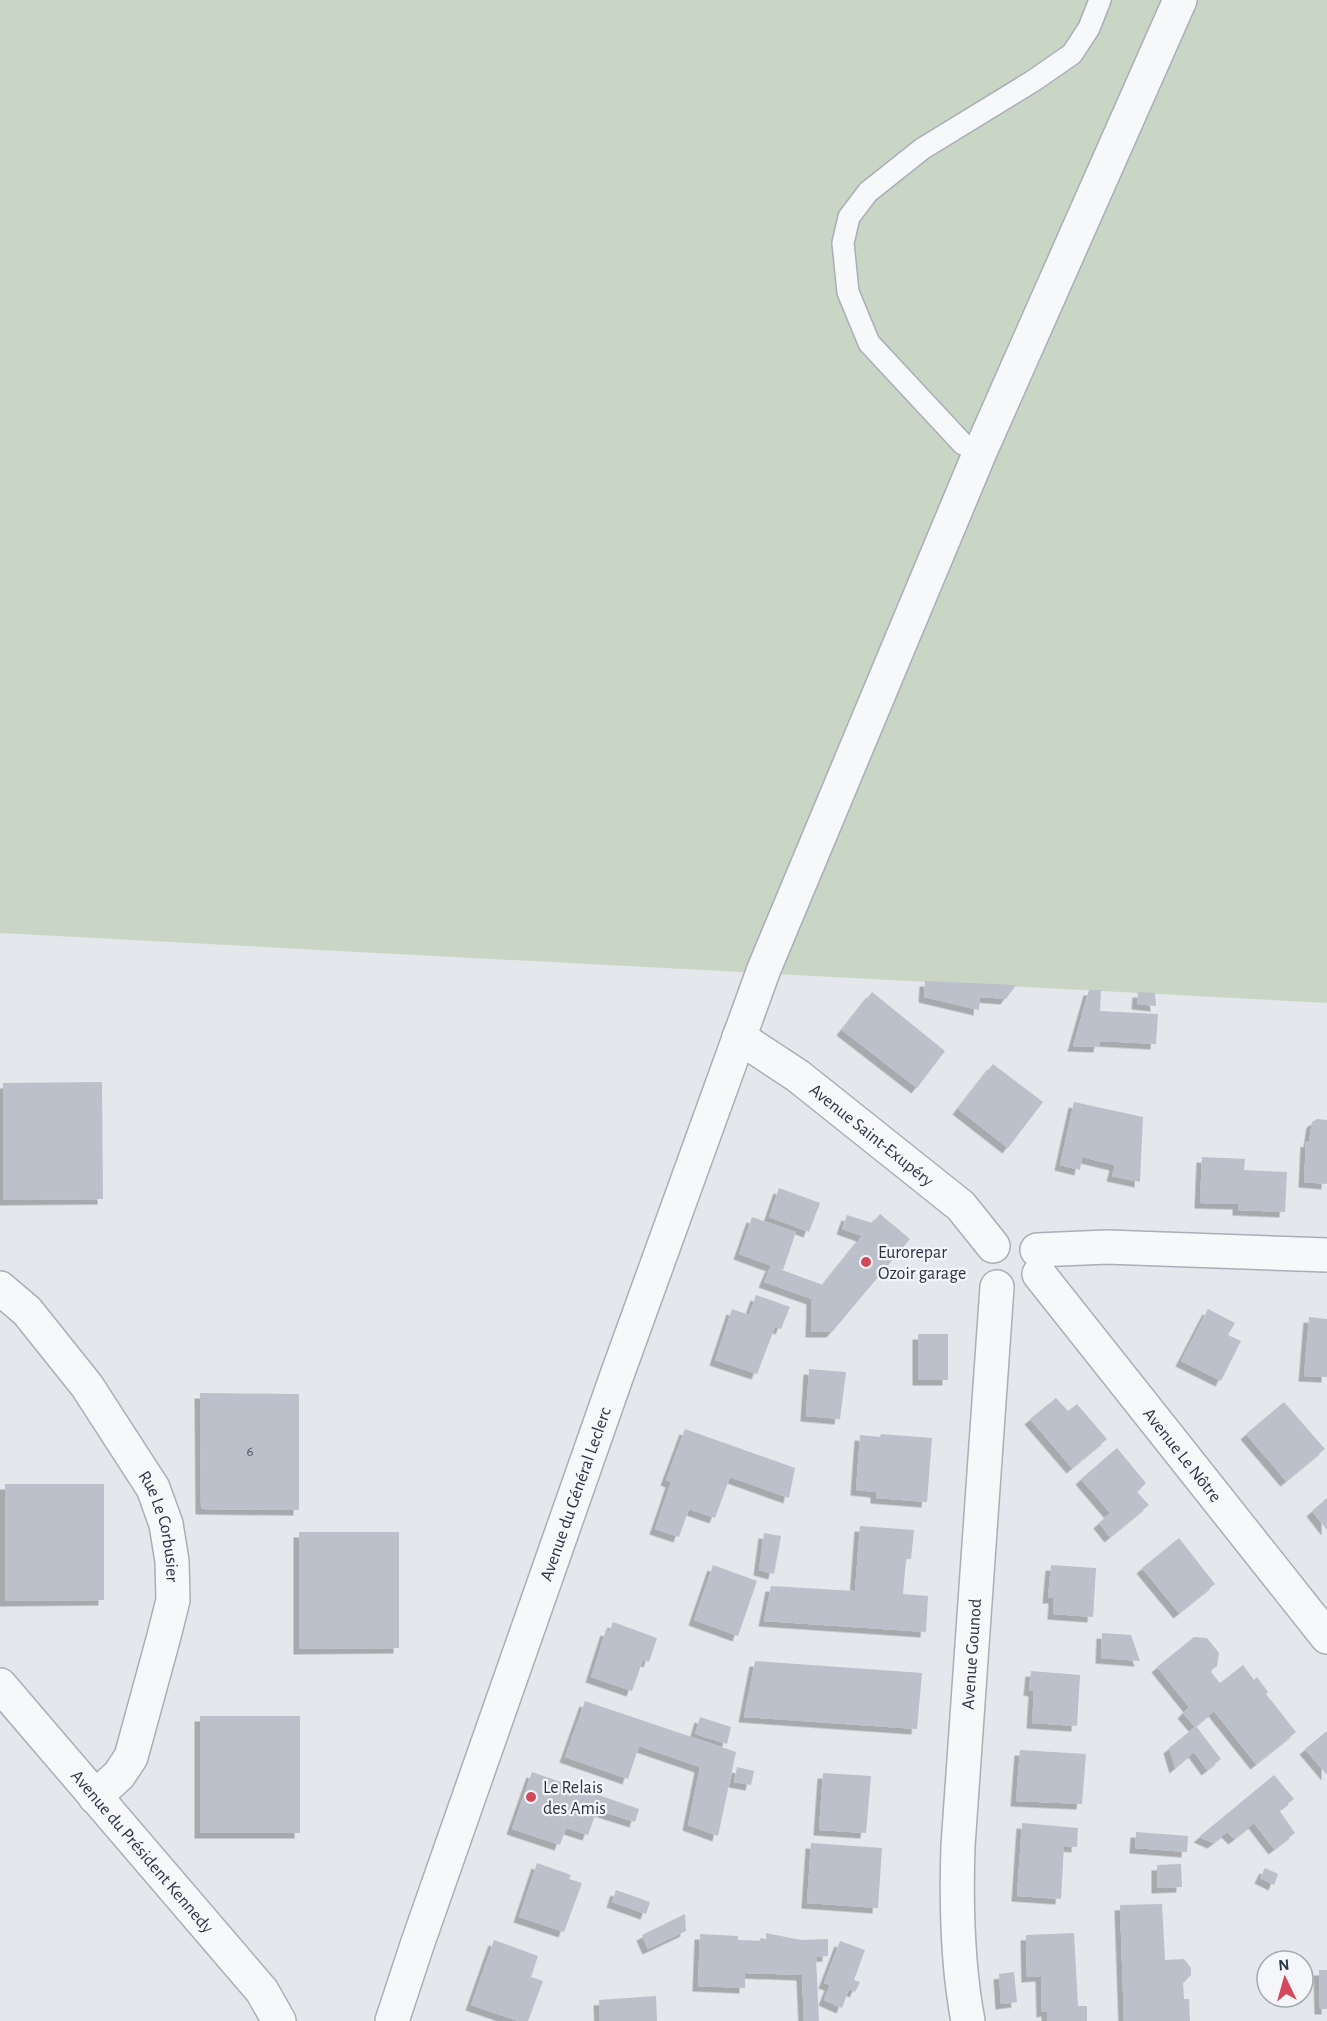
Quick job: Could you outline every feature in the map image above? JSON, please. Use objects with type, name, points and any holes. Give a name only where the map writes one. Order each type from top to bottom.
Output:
[{"type":"street","name":"Avenue du Général Leclerc","points":[[392,2021],[617,1375],[764,969],[980,452],[1180,0]]},
{"type":"street","name":"Avenue Saint-Exupéry","points":[[739,1037],[798,1076],[962,1206],[993,1245]]},
{"type":"street","points":[[1016,1236],[1025,1239],[1038,1262],[1034,1282],[1020,1291],[1004,1291],[997,1287],[986,1271],[985,1262],[987,1253],[993,1245],[999,1240],[1016,1236]]},
{"type":"street","points":[[1038,1262],[1107,1247],[1327,1256]]},
{"type":"street","name":"Avenue Le Nôtre","points":[[1038,1262],[1327,1637]]},
{"type":"street","name":"Avenue Gounod","points":[[968,2021],[962,1991],[957,1927],[958,1846],[997,1287]]},
{"type":"street","name":"Rue Le Corbusier","points":[[0,1288],[27,1311],[87,1386],[153,1488],[166,1524],[172,1561],[173,1600],[164,1636],[131,1757],[119,1775],[95,1797]]},
{"type":"street","name":"Avenue du Président Kennedy","points":[[0,1685],[262,1991],[279,2021]]},
{"type":"lane","points":[[980,452],[963,444],[869,343],[848,292],[843,243],[849,217],[868,192],[922,149],[1033,81],[1072,54],[1089,28],[1100,0]]},
{"type":"green space","points":[[0,0],[1327,0],[1327,1003],[0,933]]},
{"type":"building","points":[[925,981],[1016,985],[1006,999],[980,997],[979,1010],[924,997]]},
{"type":"building","points":[[1089,990],[1101,990],[1100,1011],[1158,1014],[1156,1044],[1100,1041],[1099,1047],[1073,1046]]},
{"type":"building","points":[[872,992],[945,1051],[917,1088],[842,1030]]},
{"type":"building","points":[[1138,992],[1155,993],[1156,1006],[1137,1004]]},
{"type":"building","points":[[993,1064],[1043,1102],[1008,1148],[958,1109]]},
{"type":"building","points":[[102,1082],[103,1199],[3,1200],[3,1083]]},
{"type":"building","points":[[1074,1102],[1143,1117],[1140,1182],[1112,1176],[1115,1165],[1082,1157],[1080,1170],[1060,1165]]},
{"type":"building","points":[[1317,1119],[1327,1120],[1327,1184],[1304,1182],[1306,1141],[1309,1142],[1312,1122]]},
{"type":"building","points":[[1202,1157],[1245,1159],[1244,1170],[1287,1172],[1285,1212],[1238,1210],[1238,1204],[1200,1203]]},
{"type":"building","points":[[779,1188],[820,1203],[809,1232],[769,1217]]},
{"type":"building","name":"Eurorepar Ozoir garage","points":[[880,1214],[910,1239],[832,1332],[811,1332],[812,1299],[764,1282],[771,1266],[823,1285],[862,1236],[842,1229],[847,1215],[872,1223]]},
{"type":"building","points":[[752,1217],[796,1232],[783,1270],[739,1254]]},
{"type":"building","points":[[756,1295],[790,1307],[781,1329],[775,1327],[757,1374],[715,1360],[732,1309],[749,1315]]},
{"type":"building","points":[[1208,1309],[1235,1323],[1228,1335],[1241,1341],[1221,1381],[1181,1361]]},
{"type":"building","points":[[1309,1317],[1327,1319],[1327,1377],[1304,1376]]},
{"type":"building","points":[[918,1334],[948,1334],[948,1380],[918,1380]]},
{"type":"building","points":[[809,1369],[846,1372],[840,1419],[806,1416]]},
{"type":"building","points":[[200,1393],[299,1394],[299,1510],[201,1509]]},
{"type":"building","points":[[1056,1398],[1068,1411],[1077,1404],[1107,1439],[1072,1468],[1030,1419]]},
{"type":"building","points":[[1284,1402],[1325,1449],[1286,1481],[1246,1434]]},
{"type":"building","points":[[685,1429],[795,1468],[789,1498],[730,1477],[715,1518],[689,1509],[679,1537],[655,1529],[671,1482],[666,1480]]},
{"type":"building","points":[[881,1434],[932,1438],[927,1502],[876,1498],[876,1492],[856,1490],[860,1435],[880,1437]]},
{"type":"building","points":[[1117,1448],[1146,1483],[1137,1492],[1149,1505],[1110,1537],[1099,1523],[1110,1513],[1081,1479]]},
{"type":"building","points":[[5,1484],[104,1484],[104,1600],[5,1601]]},
{"type":"building","points":[[1327,1498],[1327,1530],[1312,1511]]},
{"type":"building","points":[[860,1526],[914,1530],[911,1559],[906,1559],[903,1594],[928,1596],[926,1632],[764,1621],[771,1586],[855,1591]]},
{"type":"building","points":[[299,1532],[399,1532],[399,1648],[299,1649]]},
{"type":"building","points":[[764,1533],[781,1536],[774,1574],[759,1570]]},
{"type":"building","points":[[1179,1538],[1215,1584],[1179,1613],[1142,1568]]},
{"type":"building","points":[[713,1565],[757,1581],[738,1636],[694,1620]]},
{"type":"building","points":[[1051,1565],[1096,1568],[1093,1617],[1053,1614],[1054,1598],[1048,1598]]},
{"type":"building","points":[[613,1622],[657,1638],[649,1662],[643,1660],[632,1691],[591,1677],[606,1630],[610,1631]]},
{"type":"building","points":[[1102,1633],[1131,1635],[1140,1661],[1101,1658]]},
{"type":"building","points":[[1194,1637],[1207,1638],[1219,1653],[1217,1666],[1210,1671],[1220,1683],[1243,1665],[1254,1680],[1257,1677],[1268,1692],[1266,1694],[1296,1732],[1256,1764],[1214,1711],[1196,1726],[1221,1759],[1207,1770],[1194,1752],[1175,1768],[1169,1748],[1195,1727],[1183,1713],[1189,1707],[1157,1667]]},
{"type":"building","points":[[755,1661],[922,1673],[917,1729],[744,1717]]},
{"type":"building","points":[[1031,1671],[1080,1675],[1077,1726],[1032,1723],[1034,1691],[1029,1690]]},
{"type":"building","points":[[585,1701],[736,1752],[718,1836],[688,1825],[700,1767],[639,1746],[628,1779],[565,1757]]},
{"type":"building","points":[[200,1716],[300,1716],[300,1833],[200,1833]]},
{"type":"building","points":[[700,1717],[731,1727],[727,1744],[695,1734]]},
{"type":"building","points":[[1327,1731],[1327,1775],[1305,1749]]},
{"type":"building","points":[[1020,1750],[1086,1754],[1082,1804],[1016,1801]]},
{"type":"building","points":[[737,1767],[754,1771],[751,1785],[734,1782]]},
{"type":"building","points":[[532,1772],[639,1809],[635,1822],[597,1810],[588,1835],[566,1828],[560,1845],[512,1829]]},
{"type":"building","points":[[823,1773],[871,1776],[866,1833],[819,1830]]},
{"type":"building","points":[[1274,1775],[1294,1799],[1279,1810],[1295,1833],[1274,1849],[1254,1823],[1234,1839],[1227,1832],[1213,1843],[1199,1837]]},
{"type":"building","points":[[1022,1823],[1078,1828],[1077,1847],[1064,1846],[1061,1899],[1017,1896]]},
{"type":"building","points":[[1136,1832],[1188,1836],[1187,1852],[1135,1848]]},
{"type":"building","points":[[811,1843],[882,1848],[878,1908],[807,1903]]},
{"type":"building","points":[[537,1863],[571,1875],[569,1879],[582,1883],[564,1932],[519,1917]]},
{"type":"building","points":[[1181,1864],[1182,1887],[1157,1888],[1157,1865]]},
{"type":"building","points":[[1265,1868],[1278,1874],[1274,1885],[1260,1878]]},
{"type":"building","points":[[616,1890],[650,1902],[646,1914],[612,1902]]},
{"type":"building","points":[[1162,1904],[1165,1960],[1184,1959],[1191,1968],[1191,1975],[1183,1983],[1184,1999],[1189,1999],[1190,2021],[1124,2021],[1120,1905]]},
{"type":"building","points":[[685,1914],[686,1931],[648,1949],[642,1935]]},
{"type":"building","points":[[766,1933],[801,1940],[828,1939],[828,1956],[816,1957],[819,2021],[804,2021],[802,1975],[745,1973],[745,1988],[698,1986],[700,1934],[738,1936],[738,1940],[766,1941]]},
{"type":"building","points":[[1074,1933],[1078,2006],[1087,2006],[1087,2021],[1047,2021],[1047,2011],[1042,2012],[1041,1976],[1027,1977],[1026,1935]]},
{"type":"building","points":[[494,1940],[538,1956],[531,1977],[543,1981],[528,2021],[518,2021],[471,2005]]},
{"type":"building","points":[[840,1941],[865,1950],[854,1980],[860,1982],[855,1992],[849,1989],[842,2008],[824,2000],[830,1985],[824,1983]]},
{"type":"building","points":[[1319,1970],[1327,1970],[1327,2009],[1320,2009]]},
{"type":"building","points":[[1014,1972],[1017,2002],[1001,2004],[999,1974]]},
{"type":"building","points":[[656,1996],[657,2021],[600,2021],[599,2000]]},
{"type":"place","name":"Eurorepar Ozoir garage","points":[[866,1262]]},
{"type":"place","name":"Le Relais des Amis","points":[[531,1797]]}]
